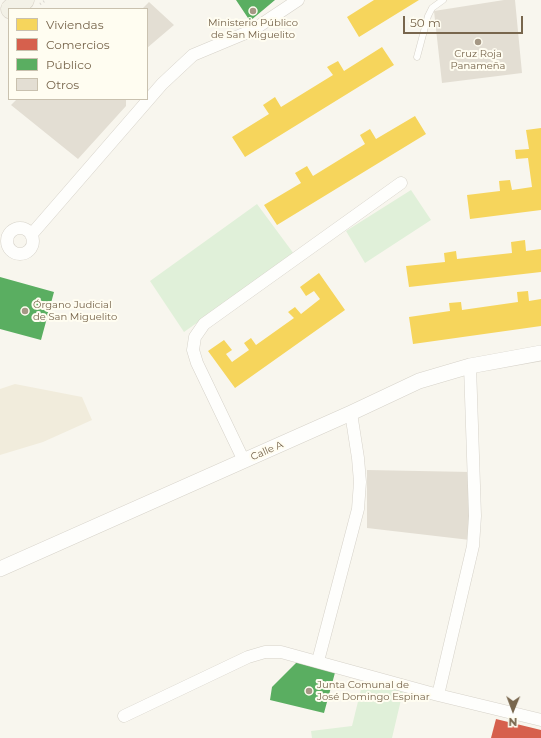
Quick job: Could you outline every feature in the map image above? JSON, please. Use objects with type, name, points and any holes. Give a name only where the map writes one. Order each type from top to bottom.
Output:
[{"type":"main road","points":[[13,8],[24,0]]},
{"type":"street","points":[[31,235],[162,84],[193,55],[253,30],[298,0]]},
{"type":"street","points":[[244,461],[197,363],[193,350],[195,337],[204,324],[401,183]]},
{"type":"street","name":"Calle A","points":[[0,569],[351,413],[419,381],[470,366],[541,353]]},
{"type":"street","points":[[438,695],[473,546],[475,516],[470,366]]},
{"type":"street","points":[[318,661],[358,509],[360,482],[351,413]]},
{"type":"street","points":[[124,716],[248,657],[265,652],[281,652],[438,695],[541,720]]},
{"type":"lane","points":[[417,57],[428,16],[432,8],[443,0]]},
{"type":"shaded area","points":[[15,384],[82,397],[92,420],[43,442],[0,455],[0,389]]},
{"type":"green space","points":[[411,190],[431,220],[365,263],[346,231]]},
{"type":"green space","points":[[257,204],[294,254],[184,332],[150,281]]},
{"type":"green space","points":[[364,677],[404,687],[392,738],[312,738],[311,731],[352,726]]},
{"type":"building: Viviendas","points":[[374,0],[419,0],[359,37],[347,17]]},
{"type":"building: Viviendas","points":[[382,47],[394,65],[245,157],[232,137],[269,114],[263,105],[275,97],[281,107],[333,75],[327,67],[338,61],[344,71]]},
{"type":"building: Viviendas","points":[[415,116],[426,134],[277,225],[264,205],[301,183],[295,173],[307,166],[313,176],[365,144],[360,135],[370,129],[376,139]]},
{"type":"building: Viviendas","points":[[541,128],[541,210],[470,219],[467,195],[500,191],[499,181],[510,180],[512,190],[532,187],[528,158],[516,159],[515,150],[529,149],[526,130]]},
{"type":"building: Viviendas","points":[[525,240],[526,251],[541,249],[541,272],[409,287],[406,266],[445,262],[444,253],[456,251],[457,259],[512,253],[511,242]]},
{"type":"building: Viviendas","points":[[319,273],[345,310],[235,388],[208,351],[224,340],[232,350],[226,354],[232,362],[249,350],[244,343],[251,338],[256,345],[294,318],[288,312],[295,307],[301,314],[320,299],[314,291],[306,296],[300,287]]},
{"type":"building: Viviendas","points":[[528,291],[529,301],[541,299],[541,326],[413,344],[409,317],[450,311],[449,303],[461,302],[462,310],[518,302],[517,292]]},
{"type":"building: Comercios","points":[[496,719],[541,730],[541,738],[491,738]]},
{"type":"building: Público","name":"Ministerio Público de San Miguelito","points":[[236,0],[275,0],[250,21]]},
{"type":"building: Público","name":"Órgano Judicial de San Miguelito","points":[[0,277],[54,292],[41,340],[0,329]]},
{"type":"building: Público","points":[[300,659],[336,669],[324,713],[270,700],[272,687]]},
{"type":"building: Otros","name":"Cruz Roja Panameña","points":[[504,0],[515,0],[522,73],[442,83],[434,11]]},
{"type":"building: Otros","points":[[149,2],[174,25],[148,47],[148,8],[143,8]]},
{"type":"building: Otros","points":[[16,100],[126,100],[126,106],[78,159],[11,105]]},
{"type":"building: Otros","points":[[367,470],[471,472],[470,540],[367,528]]},
{"type":"place","name":"Ministerio Público de San Miguelito","points":[[253,11]]},
{"type":"place","name":"Cruz Roja Panameña","points":[[478,42]]},
{"type":"place","name":"Órgano Judicial de San Miguelito","points":[[25,311]]},
{"type":"place","name":"Junta Comunal de José Domingo Espinar","points":[[309,691]]}]
